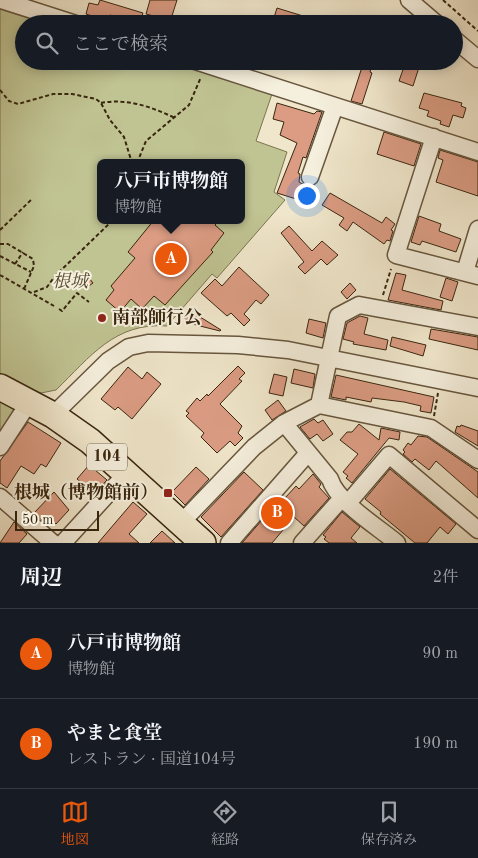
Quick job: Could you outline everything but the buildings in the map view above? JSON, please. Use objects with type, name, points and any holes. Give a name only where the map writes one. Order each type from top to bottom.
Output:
[{"type":"highway","name":"104","points":[[0,387],[28,404],[53,415],[90,441],[203,543]]},
{"type":"street","points":[[1,0],[48,15]]},
{"type":"street","points":[[409,0],[426,15]]},
{"type":"street","points":[[463,47],[478,59]]},
{"type":"street","points":[[223,70],[478,152]]},
{"type":"street","points":[[310,178],[335,106]]},
{"type":"street","points":[[434,137],[396,255],[471,274],[478,229]]},
{"type":"street","points":[[319,405],[338,316],[359,305],[478,327]]},
{"type":"street","points":[[53,415],[108,361],[128,347],[142,344],[238,345],[329,358],[478,388]]},
{"type":"street","points":[[0,447],[28,404]]},
{"type":"street","points":[[181,523],[241,459],[284,423],[319,405],[431,428],[478,460]]},
{"type":"street","points":[[284,423],[330,479],[333,489],[397,543]]},
{"type":"street","points":[[228,543],[308,453]]},
{"type":"street","points":[[302,543],[389,455],[478,530]]},
{"type":"street","points":[[63,543],[126,474]]},
{"type":"street","points":[[0,497],[52,543]]},
{"type":"path","points":[[443,0],[460,15]]},
{"type":"path","points":[[463,18],[478,31]]},
{"type":"path","points":[[139,159],[146,141],[189,105],[199,70]]},
{"type":"path","points":[[0,90],[9,101],[18,104],[53,94],[87,97],[101,103],[118,100],[158,110],[175,118]]},
{"type":"path","points":[[101,103],[110,120],[124,137],[131,159]]},
{"type":"path","points":[[0,230],[32,199]]},
{"type":"path","points":[[34,292],[47,287],[55,276],[109,224]]},
{"type":"path","points":[[0,244],[8,244],[33,259],[31,272],[24,289]]},
{"type":"path","points":[[15,264],[23,252]]},
{"type":"path","points":[[378,309],[396,255]]},
{"type":"path","points":[[0,256],[31,272]]},
{"type":"path","points":[[0,275],[54,306]]},
{"type":"path","points":[[59,309],[62,311],[77,292],[89,302]]},
{"type":"path","points":[[431,428],[438,393]]},
{"type":"green space","name":"根城","points":[[0,8],[23,15],[15,15],[15,70],[206,70],[273,91],[256,141],[287,152],[274,192],[285,200],[217,278],[212,274],[167,326],[149,326],[118,336],[92,354],[56,390],[41,393],[0,377]]},
{"type":"green space","points":[[0,398],[15,407],[17,412],[0,437]]},
{"type":"place","name":"八戸市博物館","points":[[171,259]]},
{"type":"place","name":"南部師行公","points":[[102,318]]},
{"type":"place","name":"根城（博物館前）","points":[[168,493]]},
{"type":"place","name":"やまと食堂","points":[[277,513]]}]
